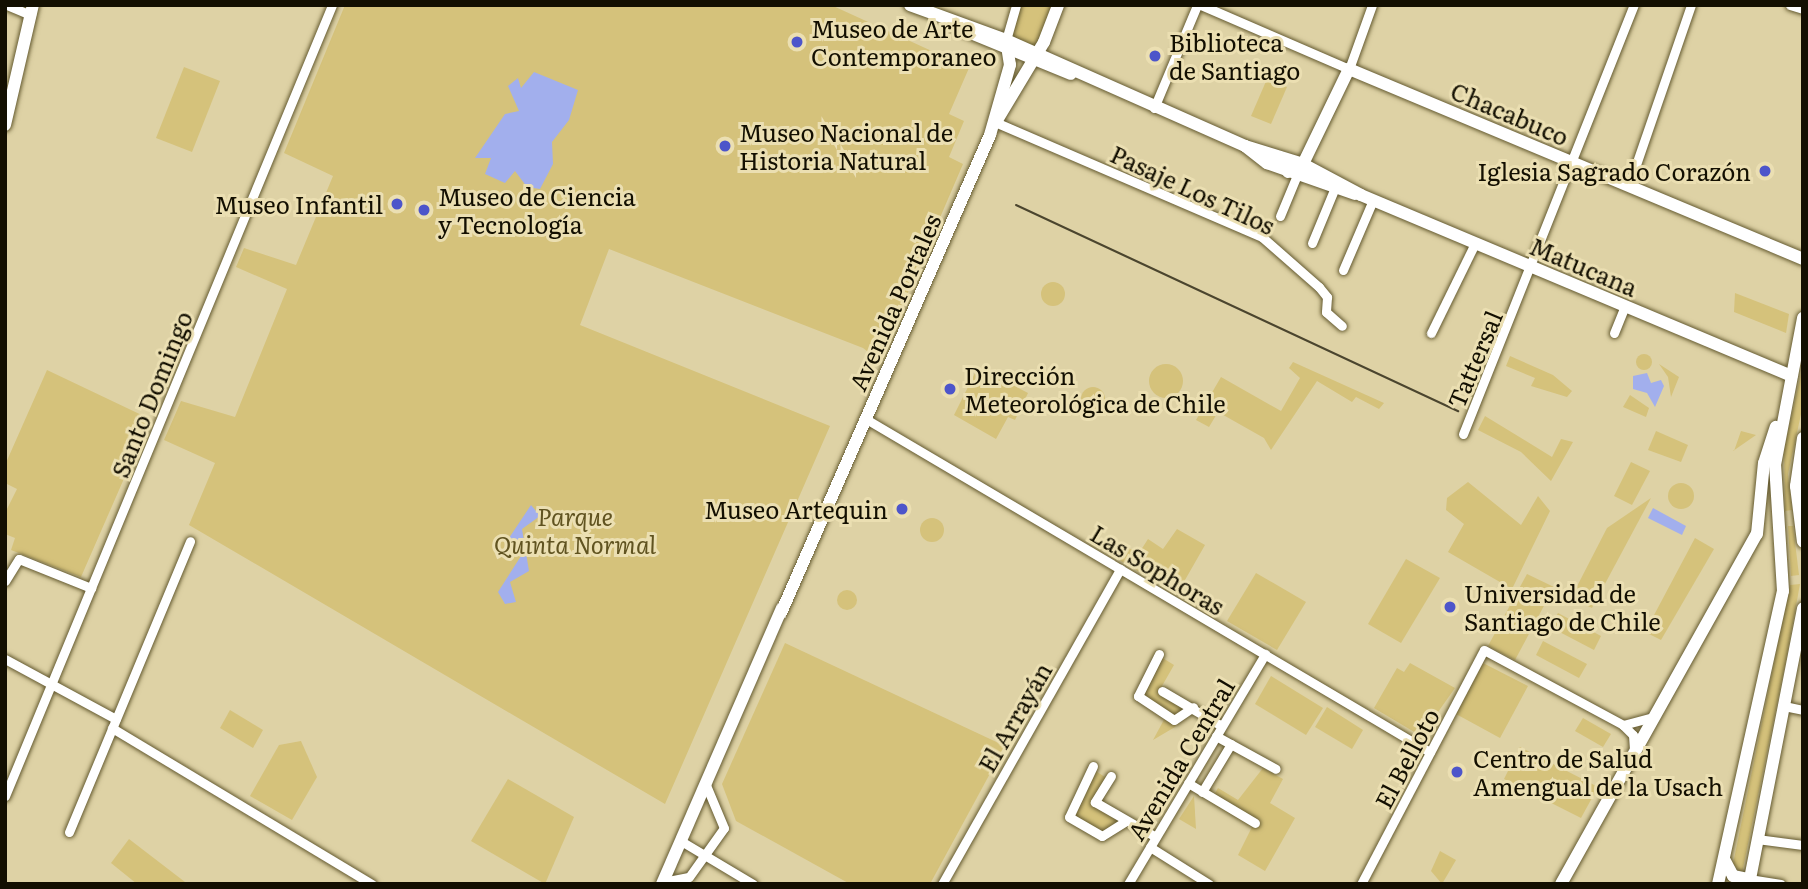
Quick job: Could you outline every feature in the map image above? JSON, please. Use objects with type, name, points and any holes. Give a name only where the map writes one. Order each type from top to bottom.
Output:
[{"type":"main road","name":"Matucana","points":[[910,5],[1010,54],[1033,57]]},
{"type":"main road","name":"Avenida Portales","points":[[662,883],[996,122],[1033,57],[1058,5]]},
{"type":"main road","points":[[5,125],[32,10]]},
{"type":"main road","name":"Matucana","points":[[945,20],[1006,40],[1033,57],[1244,146],[1334,190],[1367,198]]},
{"type":"main road","name":"Avenida Portales","points":[[996,122],[1010,54],[1006,40]]},
{"type":"main road","points":[[1296,170],[1349,69]]},
{"type":"main road","name":"Chacabuco","points":[[1349,69],[1803,259]]},
{"type":"main road","name":"Matucana","points":[[1296,170],[1791,376]]},
{"type":"main road","points":[[1718,884],[1783,591],[1775,475],[1803,318]]},
{"type":"main road","points":[[1561,884],[1757,534],[1764,463],[1785,407]]},
{"type":"main road","points":[[1803,438],[1796,486],[1803,542]]},
{"type":"main road","points":[[1723,858],[1733,876],[1749,882],[1803,608]]},
{"type":"street","points":[[7,5],[32,10]]},
{"type":"street","name":"Santo Domingo","points":[[5,796],[332,5]]},
{"type":"street","points":[[1006,40],[1016,5]]},
{"type":"street","points":[[1154,108],[1199,5]]},
{"type":"street","name":"Chacabuco","points":[[1199,5],[1349,69]]},
{"type":"street","points":[[1349,69],[1372,5]]},
{"type":"street","name":"Tattersal","points":[[1463,434],[1521,300],[1571,161],[1634,5]]},
{"type":"street","points":[[1629,185],[1691,5]]},
{"type":"street","points":[[1790,5],[1803,9]]},
{"type":"street","name":"Pasaje Los Tilos","points":[[996,122],[1262,237],[1319,287],[1327,297],[1326,312],[1342,327]]},
{"type":"street","points":[[1280,216],[1296,170]]},
{"type":"street","points":[[1312,243],[1334,190]]},
{"type":"street","points":[[1343,270],[1367,198]]},
{"type":"street","points":[[1432,333],[1475,243]]},
{"type":"street","points":[[1614,333],[1625,306]]},
{"type":"street","name":"Las Sophoras","points":[[866,419],[1430,752]]},
{"type":"street","points":[[69,832],[190,541]]},
{"type":"street","points":[[5,581],[19,559],[91,588]]},
{"type":"street","name":"El Arrayán","points":[[942,884],[1120,569]]},
{"type":"street","name":"El Belloto","points":[[1361,884],[1484,650],[1623,725]]},
{"type":"street","points":[[1160,654],[1138,696],[1174,720],[1193,707]]},
{"type":"street","name":"Avenida Central","points":[[1128,884],[1265,654]]},
{"type":"street","points":[[5,659],[372,884]]},
{"type":"street","points":[[1162,691],[1222,726]]},
{"type":"street","points":[[1784,706],[1803,710]]},
{"type":"street","points":[[1634,753],[1634,739],[1623,725],[1653,718]]},
{"type":"street","points":[[1216,736],[1276,769]]},
{"type":"street","points":[[1202,792],[1231,744]]},
{"type":"street","points":[[1094,766],[1069,817],[1102,836],[1126,821]]},
{"type":"street","points":[[1111,776],[1096,802],[1156,837]]},
{"type":"street","points":[[1188,783],[1255,822]]},
{"type":"street","points":[[662,883],[684,881],[708,857],[724,825],[706,785]]},
{"type":"street","points":[[1757,839],[1803,845]]},
{"type":"street","points":[[681,841],[753,884]]},
{"type":"street","points":[[1150,847],[1209,884]]},
{"type":"street","points":[[1749,882],[1781,884]]},
{"type":"green space","name":"Parque Quinta Normal","points":[[345,5],[831,5],[969,68],[949,114],[964,121],[949,157],[963,164],[879,360],[863,348],[609,249],[580,325],[830,426],[665,804],[189,525],[215,463],[164,440],[181,401],[235,417],[287,289],[236,267],[244,248],[296,265],[333,176],[284,153]]},
{"type":"green space","points":[[1021,5],[1056,5],[1037,48],[1011,36]]},
{"type":"green space","points":[[184,67],[220,81],[192,152],[156,138]]},
{"type":"green space","points":[[1267,79],[1287,87],[1271,124],[1251,116]]},
{"type":"green space","points":[[1053,282],[1062,285],[1065,294],[1062,303],[1053,306],[1044,303],[1041,294],[1044,285]]},
{"type":"green space","points":[[1735,293],[1789,314],[1786,333],[1734,312]]},
{"type":"green space","points":[[1644,354],[1650,356],[1650,368],[1644,370],[1638,368],[1636,362],[1638,356]]},
{"type":"green space","points":[[1510,356],[1553,375],[1572,391],[1567,397],[1531,386],[1535,378],[1506,366]]},
{"type":"green space","points":[[1293,362],[1384,403],[1379,409],[1356,397],[1352,402],[1317,381],[1271,450],[1264,438],[1218,412],[1209,427],[1196,420],[1221,377],[1281,411],[1300,378],[1289,368]]},
{"type":"green space","points":[[1166,364],[1178,369],[1183,381],[1178,393],[1166,398],[1154,393],[1149,381],[1154,369]]},
{"type":"green space","points":[[1659,364],[1679,377],[1671,397],[1668,377]]},
{"type":"green space","points":[[1803,364],[1803,405],[1788,474],[1792,510],[1785,511],[1784,450]]},
{"type":"green space","points":[[978,367],[1028,393],[1015,420],[1008,417],[996,439],[954,415]]},
{"type":"green space","points":[[47,370],[150,419],[81,577],[11,550],[15,538],[5,534],[5,513],[17,489],[5,483],[5,465]]},
{"type":"green space","points":[[1093,387],[1104,394],[1105,399],[1098,410],[1093,411],[1082,404],[1081,399],[1088,388]]},
{"type":"green space","points":[[1630,395],[1649,408],[1646,417],[1623,407]]},
{"type":"green space","points":[[1485,416],[1552,457],[1561,439],[1573,442],[1551,481],[1521,452],[1478,430]]},
{"type":"green space","points":[[1656,431],[1688,445],[1681,462],[1648,450]]},
{"type":"green space","points":[[1741,431],[1756,435],[1734,450]]},
{"type":"green space","points":[[1631,462],[1650,471],[1632,505],[1614,496]]},
{"type":"green space","points":[[1468,482],[1521,525],[1538,496],[1550,511],[1512,589],[1448,552],[1464,524],[1446,510],[1447,498]]},
{"type":"green space","points":[[1681,483],[1690,487],[1694,496],[1690,505],[1681,509],[1672,505],[1668,496],[1672,487]]},
{"type":"green space","points":[[1651,498],[1592,608],[1571,598],[1607,528]]},
{"type":"green space","points":[[932,518],[940,522],[944,530],[940,538],[932,542],[924,538],[920,530],[924,522]]},
{"type":"green space","points":[[1788,526],[1793,526],[1799,575],[1791,576]]},
{"type":"green space","points":[[1177,529],[1205,545],[1177,594],[1114,557],[1120,544],[1139,553],[1148,539],[1163,549]]},
{"type":"green space","points":[[1695,538],[1714,549],[1661,640],[1645,632]]},
{"type":"green space","points":[[1406,559],[1440,578],[1401,643],[1368,624]]},
{"type":"green space","points":[[1256,573],[1306,602],[1277,650],[1227,621]]},
{"type":"green space","points":[[1527,574],[1554,587],[1515,660],[1488,646]]},
{"type":"green space","points":[[1800,584],[1742,873],[1733,864],[1790,585]]},
{"type":"green space","points":[[843,590],[851,590],[857,600],[851,610],[843,610],[837,604],[837,596]]},
{"type":"green space","points":[[1558,613],[1601,636],[1594,650],[1550,627]]},
{"type":"green space","points":[[1543,641],[1587,664],[1579,678],[1536,655]]},
{"type":"green space","points":[[785,643],[1005,746],[930,884],[850,884],[736,821],[722,784]]},
{"type":"green space","points":[[1161,657],[1174,665],[1158,693],[1185,709],[1175,727],[1153,740],[1166,716],[1137,699]]},
{"type":"green space","points":[[1410,663],[1455,688],[1421,736],[1374,708],[1397,668],[1404,672]]},
{"type":"green space","points":[[1483,663],[1528,686],[1500,738],[1456,714]]},
{"type":"green space","points":[[1271,676],[1323,708],[1306,735],[1255,704]]},
{"type":"green space","points":[[1327,707],[1363,730],[1352,749],[1315,727]]},
{"type":"green space","points":[[230,710],[263,730],[253,748],[220,728]]},
{"type":"green space","points":[[1583,718],[1611,734],[1603,747],[1575,731]]},
{"type":"green space","points":[[301,741],[317,777],[292,820],[250,796],[279,745]]},
{"type":"green space","points":[[1520,747],[1598,787],[1581,818],[1504,779]]},
{"type":"green space","points":[[1263,768],[1283,779],[1270,803],[1295,818],[1265,871],[1238,855],[1252,827],[1210,802],[1218,788],[1238,800]]},
{"type":"green space","points":[[1094,770],[1108,779],[1093,804],[1117,821],[1102,833],[1072,816]]},
{"type":"green space","points":[[508,779],[574,817],[545,884],[471,841]]},
{"type":"green space","points":[[1194,796],[1196,829],[1179,819]]},
{"type":"green space","points":[[129,839],[185,882],[184,884],[137,884],[111,863]]},
{"type":"green space","points":[[1440,851],[1456,860],[1442,884],[1431,871]]},
{"type":"water","points":[[534,72],[578,90],[569,120],[552,142],[553,164],[540,189],[527,187],[515,171],[505,183],[485,174],[491,158],[475,158],[505,114],[519,111],[508,86],[518,78],[521,88]]},
{"type":"water","points":[[1647,373],[1651,383],[1661,380],[1664,386],[1655,407],[1647,393],[1633,389],[1633,376]]},
{"type":"water","points":[[531,505],[540,516],[522,529],[529,571],[510,582],[516,602],[505,604],[498,592],[521,556],[509,538]]},
{"type":"water","points":[[1653,508],[1686,526],[1682,535],[1648,518]]},
{"type":"railway","points":[[1016,205],[1458,411]]},
{"type":"place","name":"Museo de Arte Contemporaneo","points":[[797,42]]},
{"type":"place","name":"Biblioteca de Santiago","points":[[1155,56]]},
{"type":"place","name":"Museo Nacional de Historia Natural","points":[[725,146]]},
{"type":"place","name":"Iglesia Sagrado Corazón","points":[[1765,171]]},
{"type":"place","name":"Museo Infantil","points":[[397,204]]},
{"type":"place","name":"Museo de Ciencia y Tecnología","points":[[424,210]]},
{"type":"place","name":"Dirección Meteorológica de Chile","points":[[950,389]]},
{"type":"place","name":"Museo Artequin","points":[[902,509]]},
{"type":"place","name":"Universidad de Santiago de Chile","points":[[1450,607]]},
{"type":"place","name":"Centro de Salud Amengual de la Usach","points":[[1457,772]]}]
